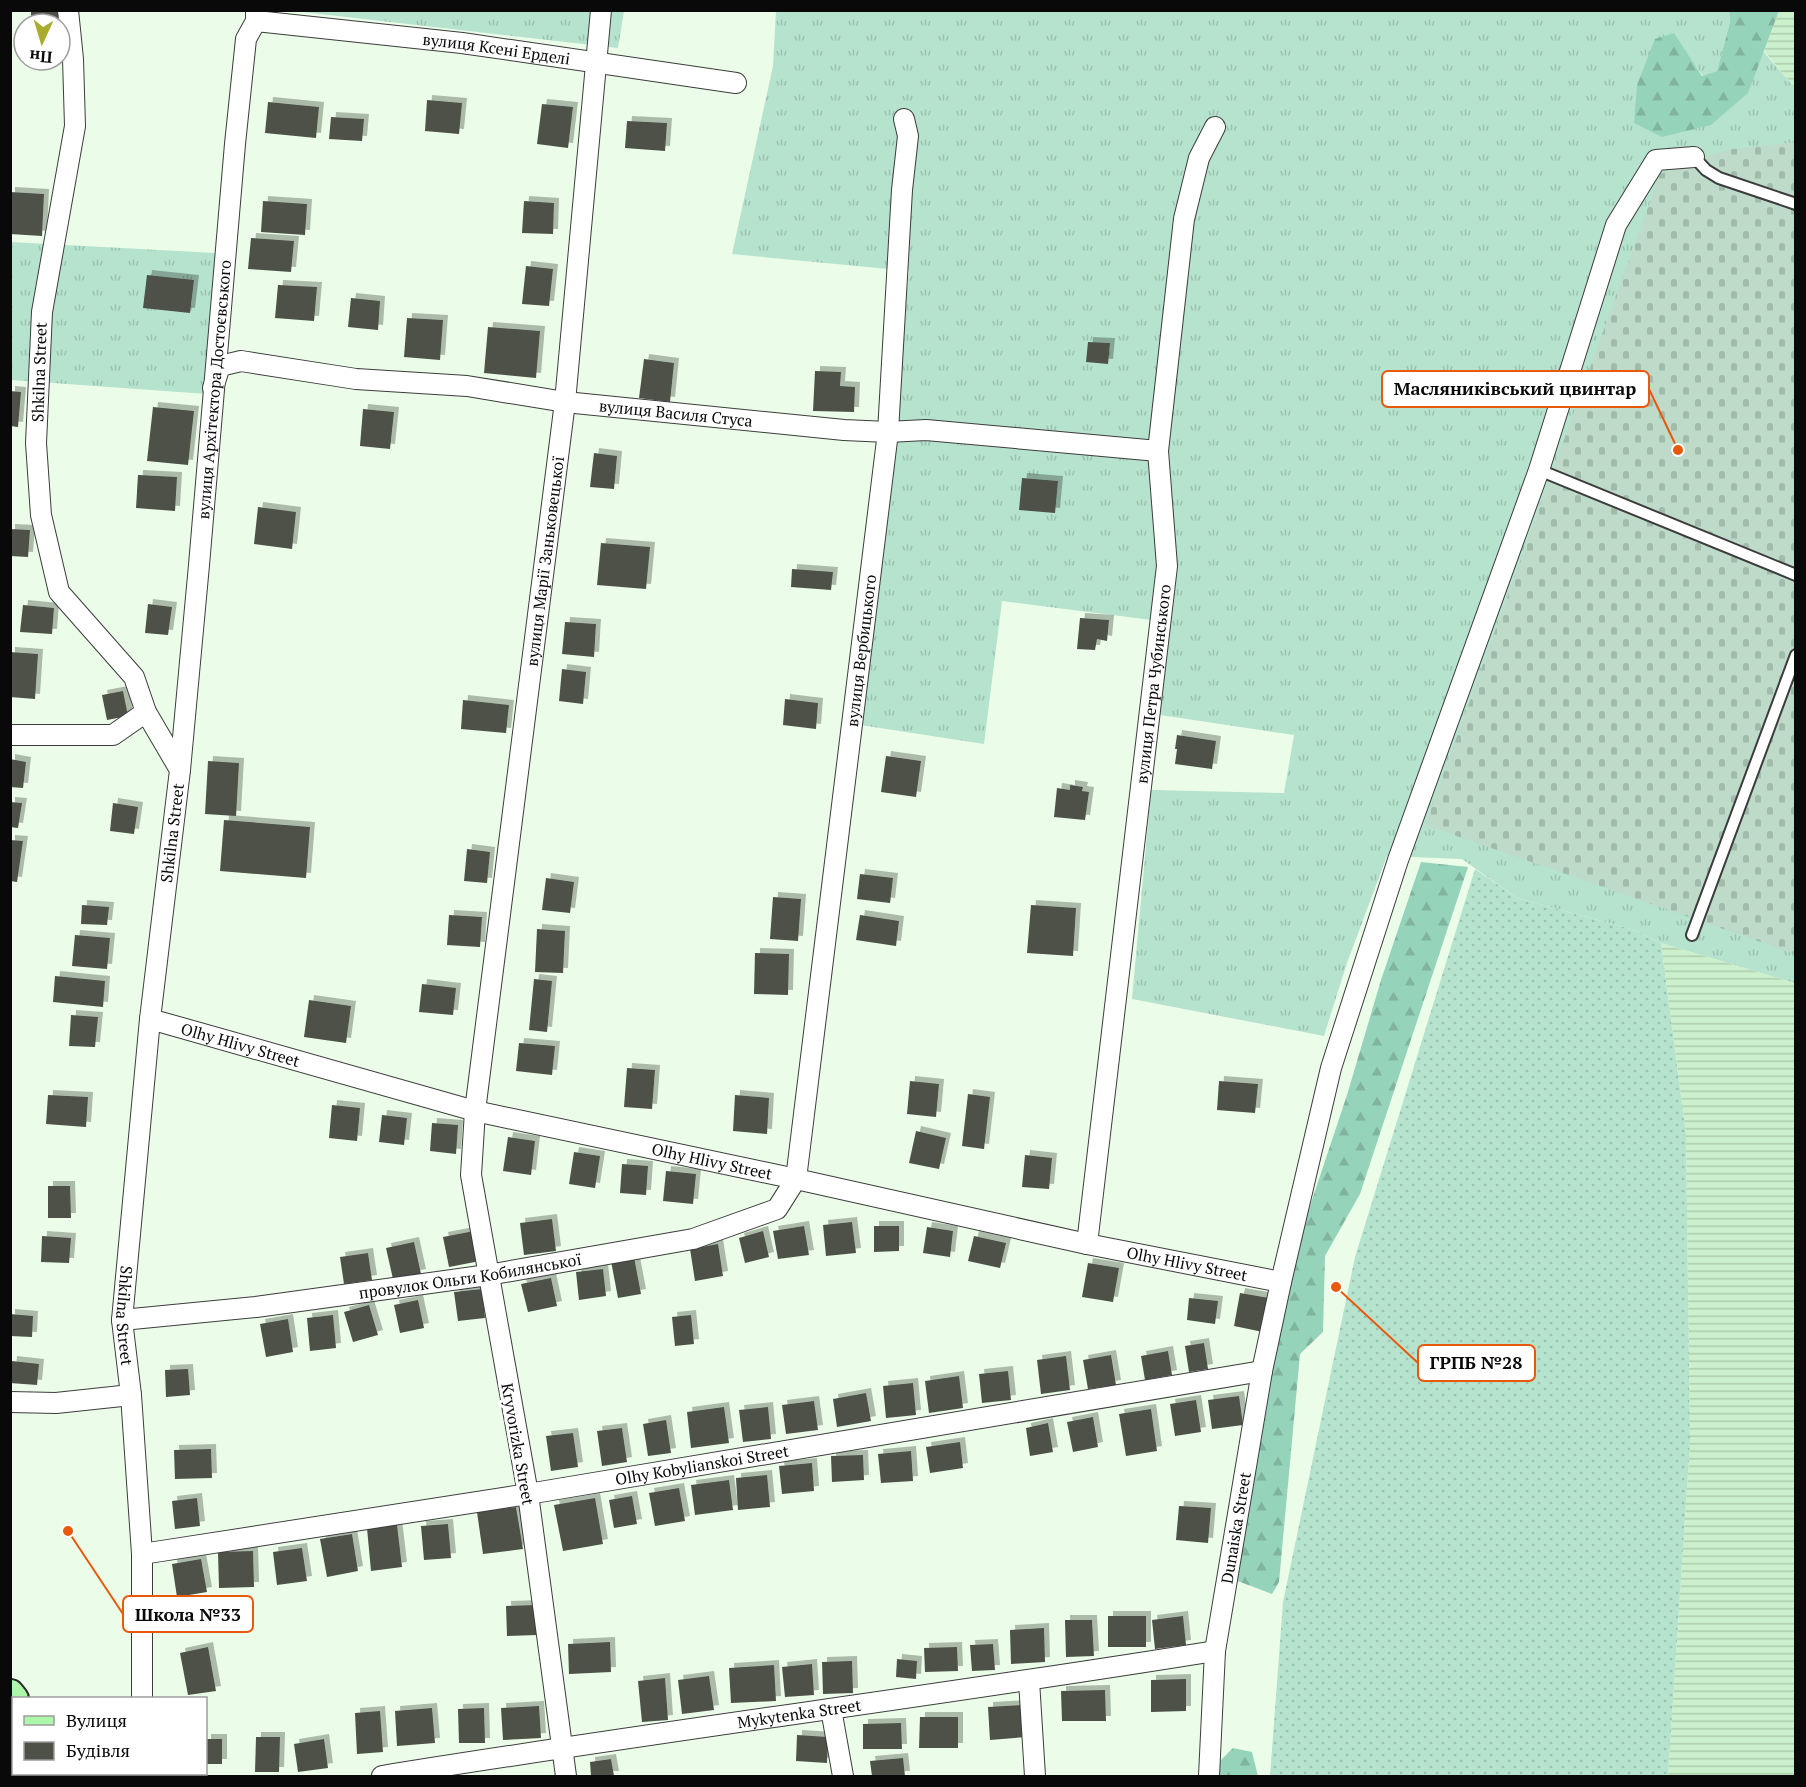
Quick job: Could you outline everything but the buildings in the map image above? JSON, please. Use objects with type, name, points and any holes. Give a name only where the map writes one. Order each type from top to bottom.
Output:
[{"type":"street","name":"Shkilna Street","points":[[68,10],[73,59],[75,126],[42,312],[36,443],[41,515],[59,592],[134,677],[146,712],[180,770],[150,1019],[122,1320],[131,1395],[142,1554],[142,1697]]},
{"type":"street","name":"вулиця Марії Заньковецької","points":[[475,1111],[565,402],[601,10]]},
{"type":"street","name":"вулиця Ксені Ерделі","points":[[256,16],[597,61],[736,83]]},
{"type":"street","name":"вулиця Архітектора Достоєвського","points":[[180,770],[246,39],[256,16]]},
{"type":"street","name":"вулиця Вербицького","points":[[796,1179],[888,432],[902,190],[908,136],[904,119]]},
{"type":"street","name":"вулиця Петра Чубинського","points":[[1087,1244],[1167,566],[1158,450],[1184,219],[1198,158],[1215,127]]},
{"type":"street","name":"Dunaiska Street","points":[[1209,1776],[1215,1651],[1262,1371],[1335,1057],[1398,860],[1539,470],[1616,225],[1656,160],[1694,157]]},
{"type":"street","name":"вулиця Василя Стуса","points":[[213,388],[220,366],[242,361],[356,380],[467,386],[565,402],[844,430],[888,432],[926,430],[1158,450]]},
{"type":"street","points":[[10,735],[113,735],[146,712]]},
{"type":"street","name":"Olhy Hlivy Street","points":[[150,1019],[475,1111],[1087,1244],[1281,1282]]},
{"type":"street","name":"Kryvorizka Street","points":[[475,1111],[471,1175],[528,1494],[566,1776]]},
{"type":"street","name":"провулок Ольги Кобилянської","points":[[122,1320],[256,1307],[488,1275],[693,1239],[777,1209],[796,1179]]},
{"type":"street","name":"Olhy Kobylianskoi Street","points":[[142,1554],[528,1494],[1262,1371]]},
{"type":"street","points":[[10,1402],[56,1402],[131,1395]]},
{"type":"street","name":"Mykytenka Street","points":[[382,1776],[562,1747],[1029,1681],[1215,1651]]},
{"type":"street","points":[[1029,1681],[1035,1776]]},
{"type":"street","points":[[831,1709],[843,1776]]},
{"type":"lane","points":[[1694,157],[1706,170],[1719,178],[1796,204]]},
{"type":"lane","points":[[1539,470],[1796,575]]},
{"type":"lane","points":[[1692,935],[1796,655]]},
{"type":"green space","points":[[294,11],[624,11],[618,48]]},
{"type":"green space","points":[[776,11],[1729,11],[1730,22],[1717,71],[1703,76],[1691,60],[1637,85],[1747,93],[1763,51],[1795,88],[1795,983],[1661,943],[1631,929],[1517,898],[1462,859],[1387,856],[1347,963],[1324,1036],[1132,999],[1151,790],[1284,793],[1294,735],[1160,715],[1167,622],[1002,601],[984,744],[860,725],[909,271],[732,254],[773,66]]},
{"type":"green space","points":[[1729,11],[1779,11],[1748,93],[1711,125],[1662,137],[1634,123],[1637,85],[1655,39],[1674,33],[1702,76],[1717,71],[1730,22]]},
{"type":"green space","points":[[1779,11],[1795,11],[1795,88],[1764,51]]},
{"type":"green space","points":[[1795,142],[1795,954],[1425,825],[1660,174],[1726,150]]},
{"type":"green space","points":[[10,242],[234,254],[221,395],[11,380]]},
{"type":"green space","points":[[1421,862],[1468,867],[1360,1194],[1325,1256],[1323,1332],[1300,1354],[1279,1582],[1272,1594],[1235,1580],[1274,1326],[1381,980]]},
{"type":"green space","points":[[1475,869],[1517,898],[1631,929],[1661,943],[1686,1135],[1690,1442],[1668,1776],[1270,1776],[1283,1602],[1355,1257]]},
{"type":"green space","points":[[1661,943],[1795,983],[1795,1776],[1668,1776],[1690,1442],[1686,1135]]},
{"type":"green space","points":[[1233,1748],[1252,1752],[1258,1776],[1219,1776],[1220,1761]]},
{"type":"place","name":"Масляниківський цвинтар","points":[[1678,450]]},
{"type":"place","name":"ГРПБ №28","points":[[1336,1287]]},
{"type":"place","name":"Школа №33","points":[[68,1531]]}]
